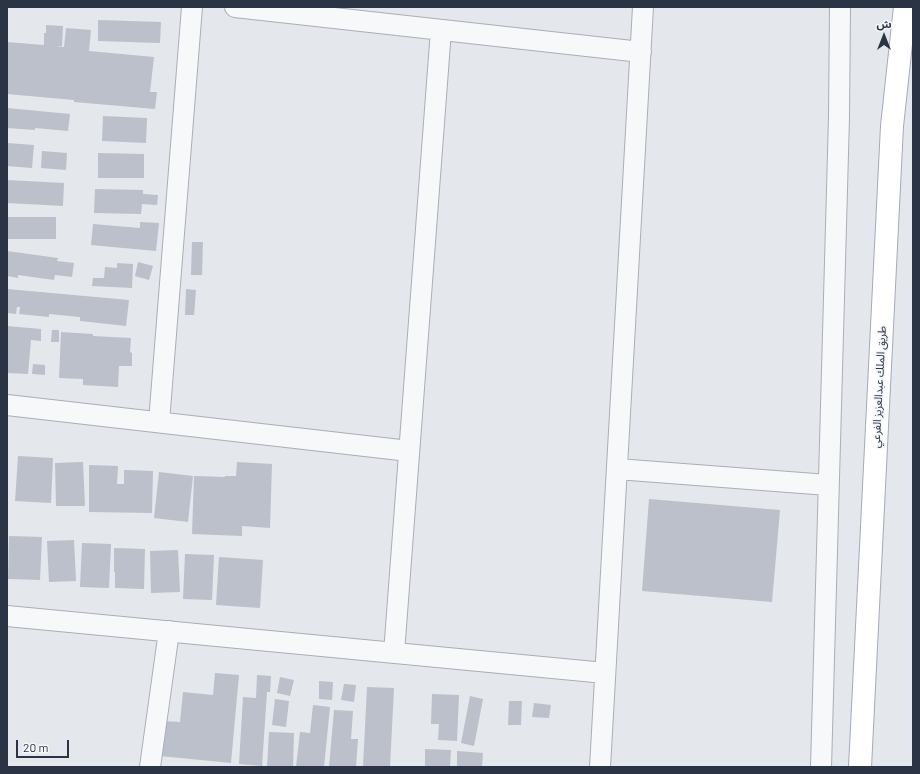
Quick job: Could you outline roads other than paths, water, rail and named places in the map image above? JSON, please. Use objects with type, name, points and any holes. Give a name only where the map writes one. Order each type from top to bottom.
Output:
[{"type":"main road","name":"طريق الملك عبدالعزيز الفرعي","points":[[860,767],[892,126],[905,7]]},
{"type":"street","points":[[159,422],[192,7]]},
{"type":"street","points":[[234,7],[641,52]]},
{"type":"street","points":[[600,767],[644,7]]},
{"type":"street","points":[[821,767],[840,7]]},
{"type":"street","points":[[394,653],[441,30]]},
{"type":"street","points":[[7,405],[409,451]]},
{"type":"street","points":[[617,469],[828,485]]},
{"type":"street","points":[[7,616],[605,672]]},
{"type":"street","points":[[150,767],[169,631]]}]
